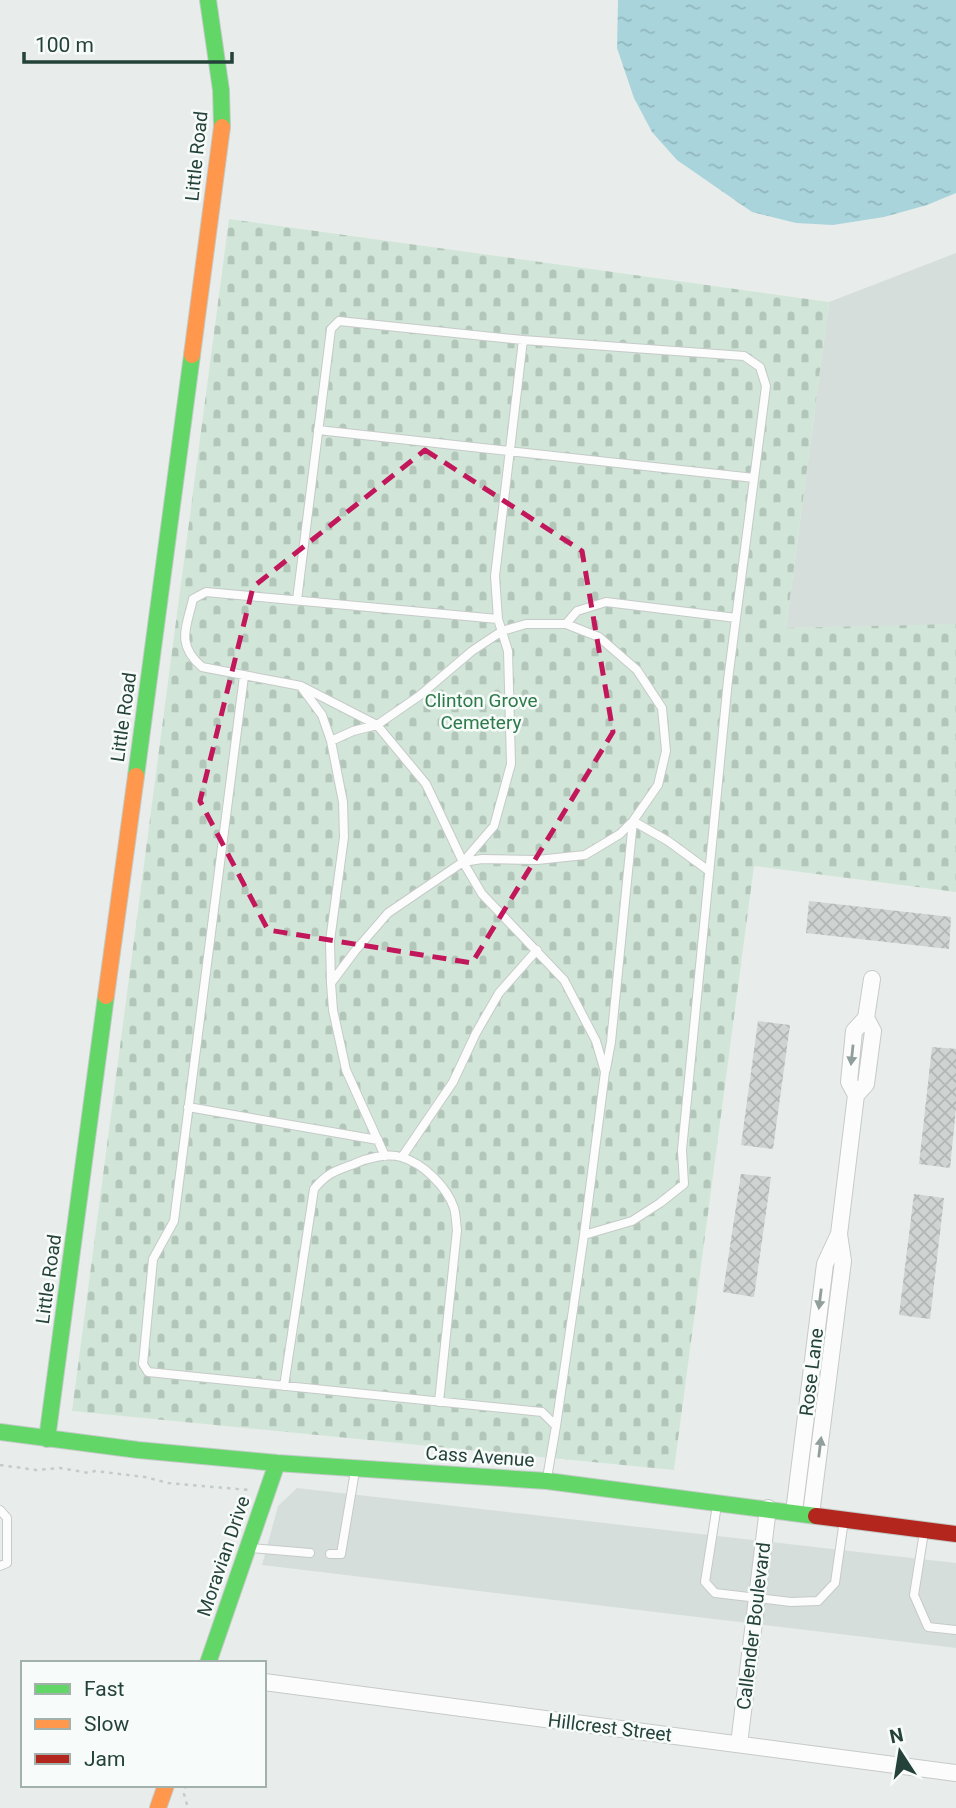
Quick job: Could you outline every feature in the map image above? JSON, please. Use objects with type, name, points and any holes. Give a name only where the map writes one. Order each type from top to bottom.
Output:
[{"type":"street","name":"Little Road","points":[[47,1439],[222,135],[221,90],[208,0]]},
{"type":"street","name":"Rose Lane","points":[[811,1514],[844,1261],[839,1234],[856,1095],[866,1084],[873,1031],[866,1018],[872,979]]},
{"type":"street","name":"Rose Lane","points":[[794,1512],[825,1264],[839,1234]]},
{"type":"street","name":"Cass Avenue","points":[[0,1432],[277,1463],[547,1481],[956,1534]]},
{"type":"street","name":"Moravian Drive","points":[[209,1661],[277,1463]]},
{"type":"street","name":"Callender Boulevard","points":[[739,1744],[768,1508]]},
{"type":"street","name":"Hillcrest Street","points":[[266,1682],[956,1773]]},
{"type":"street","points":[[158,1808],[165,1787]]},
{"type":"lane","points":[[296,600],[331,329],[339,321],[523,340],[744,356],[760,367],[766,386],[736,618],[709,871],[682,1150],[684,1184],[632,1221],[584,1235]]},
{"type":"lane","points":[[331,983],[388,913],[463,862],[494,826],[511,764],[508,651],[498,619],[495,576],[523,340]]},
{"type":"lane","points":[[318,430],[754,478]]},
{"type":"lane","points":[[498,619],[206,592],[193,600],[183,641],[191,658],[202,667],[301,686],[377,725],[426,784],[463,862],[482,894],[564,980],[596,1041],[605,1072]]},
{"type":"lane","points":[[566,624],[577,611],[606,602],[736,618]]},
{"type":"lane","points":[[331,741],[353,731],[377,725],[419,696],[472,651],[502,631],[526,624],[566,624],[599,637],[637,670],[662,708],[666,751],[658,785],[633,821],[620,834],[585,855],[537,860],[482,859],[463,862]]},
{"type":"lane","points":[[244,676],[174,1221],[153,1259],[143,1364],[148,1372],[542,1412],[556,1426]]},
{"type":"lane","points":[[301,686],[322,715],[331,741],[343,802],[344,837],[330,941],[333,1010],[346,1070],[385,1156]]},
{"type":"lane","points":[[633,821],[668,841],[709,871]]},
{"type":"lane","points":[[547,1481],[611,1042],[633,821]]},
{"type":"lane","points":[[402,1157],[453,1082],[499,993],[537,950]]},
{"type":"lane","points":[[188,1107],[378,1140]]},
{"type":"lane","points":[[284,1386],[314,1189],[326,1174],[362,1160],[385,1156],[402,1157],[426,1171],[444,1189],[454,1209],[457,1230],[439,1402]]},
{"type":"lane","points":[[330,1555],[341,1554],[355,1468]]},
{"type":"lane","points":[[717,1502],[705,1582],[715,1593],[818,1601],[835,1583],[844,1520]]},
{"type":"lane","points":[[0,1510],[7,1518],[8,1540],[7,1563],[0,1566]]},
{"type":"lane","points":[[925,1530],[914,1595],[928,1627],[956,1630]]},
{"type":"lane","points":[[248,1548],[310,1553]]},
{"type":"path","points":[[0,1465],[36,1470],[70,1468],[89,1473],[95,1471],[145,1476],[168,1483],[236,1488]]},
{"type":"path","points":[[186,1787],[184,1794],[188,1808]]},
{"type":"highlighted area","points":[[425,450],[582,551],[613,732],[472,963],[268,930],[200,801],[253,587]]},
{"type":"shaded area","points":[[956,253],[956,626],[786,628],[829,302]]},
{"type":"shaded area","points":[[297,1488],[956,1563],[956,1648],[262,1565],[278,1506]]},
{"type":"green space","name":"Clinton Grove Cemetery","points":[[229,219],[829,302],[786,628],[956,624],[956,892],[754,866],[674,1470],[72,1411]]},
{"type":"water","points":[[618,0],[956,0],[956,193],[927,205],[884,217],[833,225],[796,223],[752,212],[677,160],[652,132],[634,98],[617,48]]},
{"type":"building","points":[[809,901],[951,917],[949,949],[806,933]]},
{"type":"building","points":[[758,1021],[790,1025],[773,1149],[741,1145]]},
{"type":"building","points":[[932,1047],[956,1049],[956,1108],[950,1168],[919,1164]]},
{"type":"building","points":[[741,1174],[771,1177],[754,1297],[723,1292]]},
{"type":"building","points":[[914,1194],[944,1198],[930,1319],[899,1315]]},
{"type":"traffic: fast","points":[[208,0],[221,90],[222,127]]},
{"type":"traffic: fast","points":[[136,776],[192,355]]},
{"type":"traffic: fast","points":[[47,1439],[106,996]]},
{"type":"traffic: fast","points":[[0,1432],[138,1450],[277,1463],[547,1481],[816,1516]]},
{"type":"traffic: fast","points":[[209,1661],[277,1463]]},
{"type":"traffic: slow","points":[[192,355],[222,127]]},
{"type":"traffic: slow","points":[[106,996],[136,776]]},
{"type":"traffic: slow","points":[[158,1808],[165,1787]]},
{"type":"traffic: jam","points":[[816,1516],[956,1534]]}]
